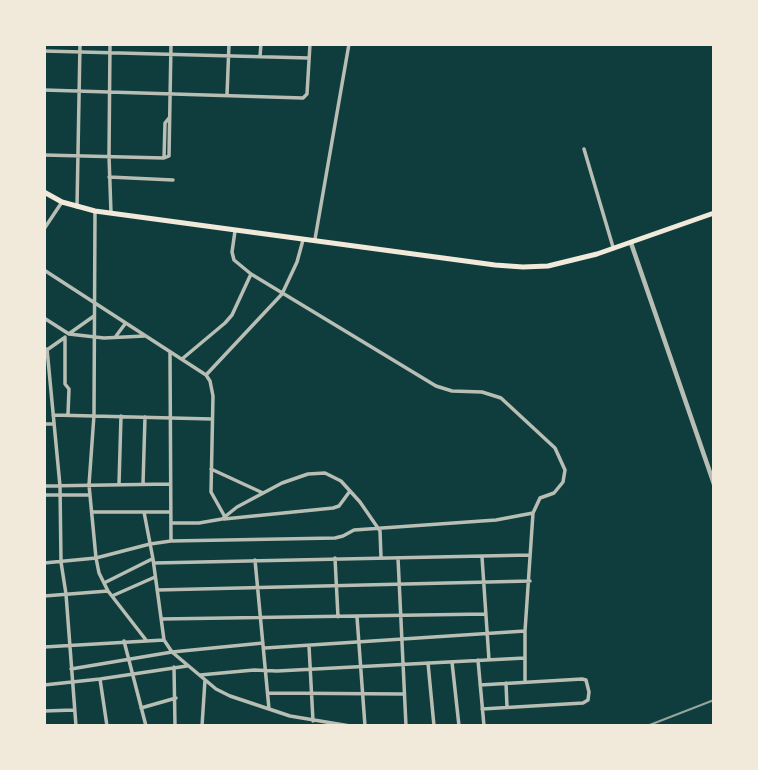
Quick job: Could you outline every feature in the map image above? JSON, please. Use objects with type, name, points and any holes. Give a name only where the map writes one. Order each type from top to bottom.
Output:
[{"type":"main road","points":[[44,192],[62,202],[95,211],[523,267],[576,260],[714,213]]},
{"type":"street","points":[[77,207],[80,44]]},
{"type":"street","points":[[110,44],[108,156],[111,213]]},
{"type":"street","points":[[44,155],[164,158],[166,123],[169,118],[171,44]]},
{"type":"street","points":[[227,95],[229,44]]},
{"type":"street","points":[[260,56],[261,44]]},
{"type":"street","points":[[44,90],[303,98],[307,94],[310,44]]},
{"type":"street","points":[[315,239],[349,44]]},
{"type":"street","points":[[44,51],[309,58]]},
{"type":"street","points":[[584,149],[614,249]]},
{"type":"street","points":[[109,177],[173,180]]},
{"type":"street","points":[[44,229],[62,202]]},
{"type":"street","points":[[95,211],[94,415],[89,485],[96,558],[108,591],[146,640]]},
{"type":"street","points":[[235,231],[232,252],[234,260],[251,274],[436,386],[452,391],[492,394],[513,407],[555,448],[565,470],[559,488],[540,498],[533,513],[524,681]]},
{"type":"street","points":[[206,375],[282,294],[304,238]]},
{"type":"street","points":[[631,243],[714,484]]},
{"type":"street","points":[[44,270],[206,375],[213,396],[211,492],[224,518]]},
{"type":"street","points":[[182,359],[225,323],[237,305],[251,274]]},
{"type":"street","points":[[76,726],[61,562],[60,486],[45,351],[94,316]]},
{"type":"street","points":[[44,318],[67,335],[145,337]]},
{"type":"street","points":[[116,336],[125,324]]},
{"type":"street","points":[[67,335],[65,384],[69,389],[68,414]]},
{"type":"street","points":[[170,352],[172,541]]},
{"type":"street","points":[[53,415],[212,419]]},
{"type":"street","points":[[119,484],[121,416]]},
{"type":"street","points":[[143,484],[145,416]]},
{"type":"street","points":[[44,424],[54,424]]},
{"type":"street","points":[[211,469],[263,493]]},
{"type":"street","points":[[224,518],[282,483],[317,473],[333,475],[350,491],[378,528],[382,537],[381,558]]},
{"type":"street","points":[[44,486],[170,484]]},
{"type":"street","points":[[171,523],[199,523],[224,518],[336,508],[350,491]]},
{"type":"street","points":[[44,495],[90,495]]},
{"type":"street","points":[[93,512],[170,512]]},
{"type":"street","points":[[144,512],[164,640],[172,652],[205,680],[230,696],[307,720],[351,726]]},
{"type":"street","points":[[44,563],[96,558],[172,541],[335,538],[354,530],[496,520],[533,513]]},
{"type":"street","points":[[104,583],[153,561],[530,555]]},
{"type":"street","points":[[482,556],[489,660]]},
{"type":"street","points":[[335,558],[338,617]]},
{"type":"street","points":[[398,558],[406,726]]},
{"type":"street","points":[[255,560],[269,709]]},
{"type":"street","points":[[112,596],[155,577]]},
{"type":"street","points":[[157,590],[530,582]]},
{"type":"street","points":[[44,596],[108,591]]},
{"type":"street","points":[[161,619],[486,614]]},
{"type":"street","points":[[357,616],[365,726]]},
{"type":"street","points":[[71,669],[172,652],[264,645],[359,643],[525,631]]},
{"type":"street","points":[[44,647],[164,640]]},
{"type":"street","points":[[124,641],[146,726]]},
{"type":"street","points":[[309,645],[313,721]]},
{"type":"street","points":[[200,675],[525,658]]},
{"type":"street","points":[[478,660],[484,726]]},
{"type":"street","points":[[452,662],[459,726]]},
{"type":"street","points":[[428,663],[434,726]]},
{"type":"street","points":[[44,685],[100,680],[187,666]]},
{"type":"street","points":[[174,667],[175,726]]},
{"type":"street","points":[[480,685],[582,679],[588,685],[589,697],[583,704],[482,709]]},
{"type":"street","points":[[100,680],[107,726]]},
{"type":"street","points":[[202,726],[205,680]]},
{"type":"street","points":[[506,683],[507,707]]},
{"type":"street","points":[[268,693],[403,694]]},
{"type":"street","points":[[141,708],[176,698]]},
{"type":"street","points":[[44,711],[74,710]]},
{"type":"street","points":[[307,720],[307,726]]},
{"type":"railway","points":[[647,726],[714,700]]}]
